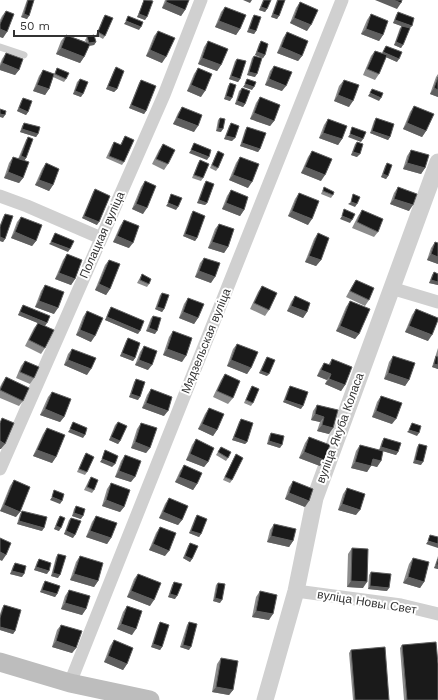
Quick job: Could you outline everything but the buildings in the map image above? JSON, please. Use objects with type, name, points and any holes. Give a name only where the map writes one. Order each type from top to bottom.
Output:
[{"type":"main road","points":[[0,662],[70,683],[150,700]]},
{"type":"street","name":"Полацкая вуліца","points":[[0,470],[164,95],[201,0]]},
{"type":"street","name":"Мядзельская вуліца","points":[[70,683],[342,0]]},
{"type":"street","name":"вуліца Якуба Коласа","points":[[265,700],[296,591],[315,498],[438,162]]},
{"type":"street","points":[[0,196],[101,238]]},
{"type":"street","points":[[391,288],[438,302]]},
{"type":"street","name":"вуліца Новы Свет","points":[[296,591],[402,605],[438,614]]},
{"type":"lane","points":[[0,46],[24,55]]}]
